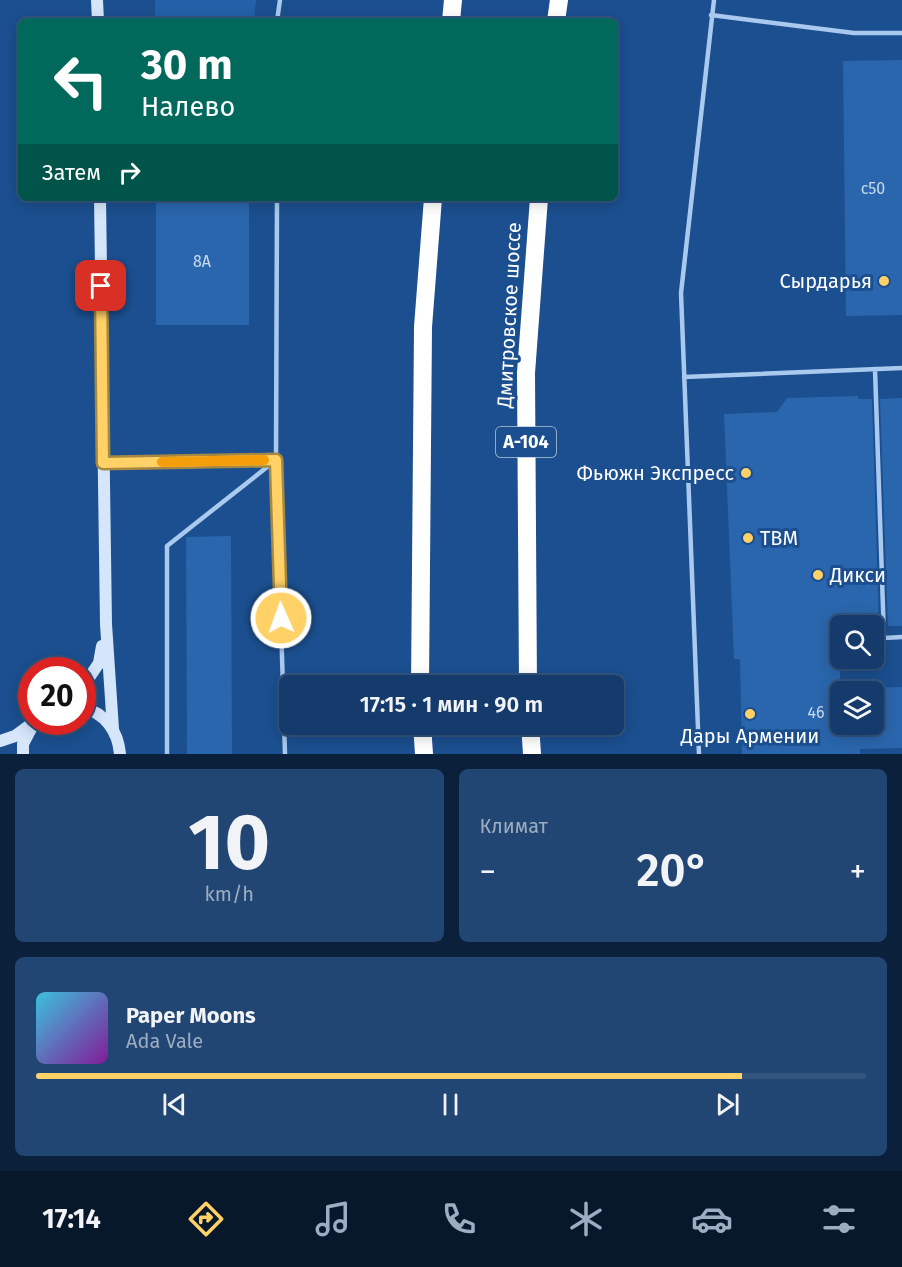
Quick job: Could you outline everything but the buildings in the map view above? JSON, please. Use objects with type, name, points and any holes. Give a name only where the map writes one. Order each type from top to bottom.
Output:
[{"type":"highway","points":[[451,18],[453,0]]},
{"type":"highway","points":[[556,18],[559,0]]},
{"type":"highway","points":[[420,675],[422,339],[433,201]]},
{"type":"highway","name":"Дмитровское шоссе","points":[[528,675],[526,374],[539,201]]},
{"type":"highway","points":[[423,735],[424,754]]},
{"type":"highway","points":[[531,735],[532,754]]},
{"type":"main road","points":[[98,0],[98,18]]},
{"type":"main road","points":[[100,201],[106,624],[113,729],[120,754]]},
{"type":"main road","points":[[96,667],[99,663],[106,624]]},
{"type":"main road","points":[[96,713],[104,717],[113,729]]},
{"type":"main road","points":[[0,741],[18,734]]},
{"type":"main road","points":[[22,754],[27,735]]},
{"type":"lane","points":[[277,18],[280,0]]},
{"type":"lane","points":[[699,754],[681,293],[714,0]]},
{"type":"lane","points":[[711,15],[854,33],[902,33]]},
{"type":"lane","points":[[277,201],[276,460],[285,754]]},
{"type":"lane","points":[[684,376],[902,368]]},
{"type":"lane","points":[[875,369],[884,638],[902,637]]},
{"type":"lane","points":[[103,463],[276,460]]},
{"type":"lane","points":[[167,754],[167,546],[276,460]]},
{"type":"shaded area","points":[[155,0],[256,0],[254,18],[155,18]]},
{"type":"slow traffic","points":[[162,462],[264,460]]},
{"type":"place","name":"Сырдарья","points":[[884,281]]},
{"type":"place","name":"Фьюжн Экспресс","points":[[746,473]]},
{"type":"place","name":"ТВМ","points":[[748,538]]},
{"type":"place","name":"Дикси","points":[[818,575]]},
{"type":"place","name":"Дары Армении","points":[[750,714]]},
{"type":"route","points":[[101,286],[103,463],[276,460],[281,618]]}]
